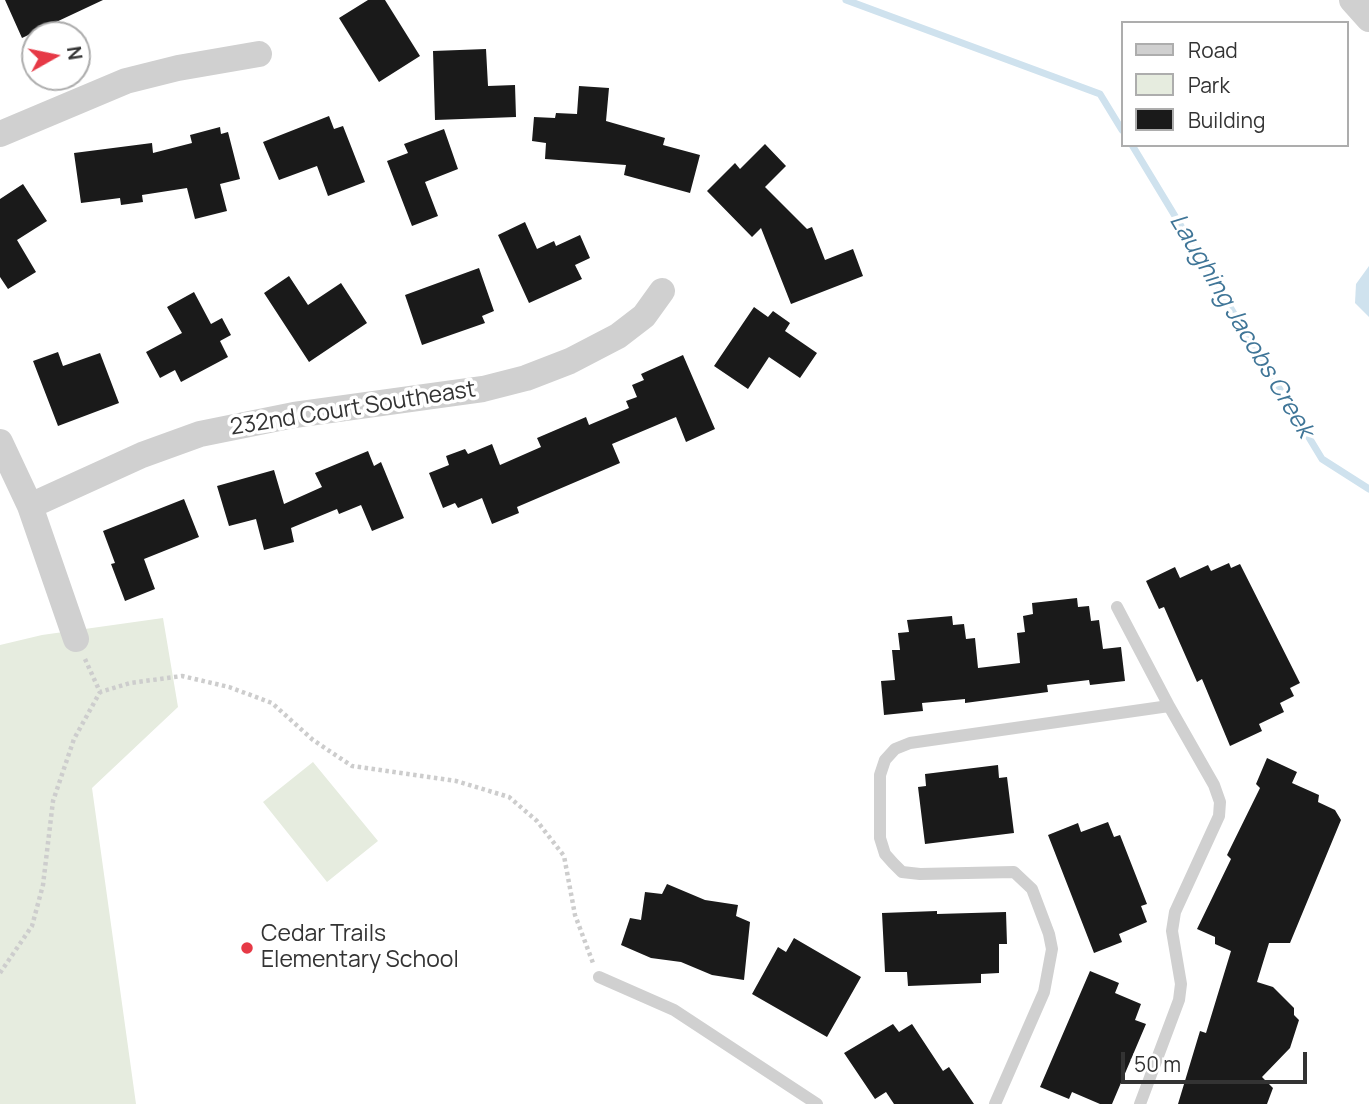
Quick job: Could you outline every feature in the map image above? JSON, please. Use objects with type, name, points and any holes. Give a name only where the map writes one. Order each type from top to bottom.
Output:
[{"type":"street","points":[[1352,0],[1369,19]]},
{"type":"street","points":[[0,134],[126,81],[178,68],[259,54]]},
{"type":"street","name":"232nd Court Southeast","points":[[30,506],[142,455],[200,434],[294,415],[483,389],[526,378],[570,361],[618,336],[644,316],[663,291]]},
{"type":"street","points":[[0,442],[30,506],[76,639]]},
{"type":"lane","points":[[1117,607],[1214,785],[1220,802],[1219,816],[1175,912],[1172,931],[1180,965],[1179,1000],[1140,1104]]},
{"type":"lane","points":[[995,1104],[1044,992],[1052,950],[1049,934],[1032,889],[1014,872],[920,874],[902,872],[893,863],[885,854],[880,838],[880,775],[885,760],[895,749],[910,743],[1169,706]]},
{"type":"lane","points":[[599,977],[674,1010],[817,1104]]},
{"type":"path","points":[[76,639],[100,692]]},
{"type":"path","points":[[0,973],[32,926],[43,885],[53,802],[74,738],[100,692],[130,683],[182,676],[229,687],[272,703],[313,740],[352,766],[457,781],[509,797],[537,821],[564,856],[575,915],[599,977]]},
{"type":"green space","points":[[163,618],[178,707],[92,788],[136,1104],[0,1104],[0,645],[42,635]]},
{"type":"green space","points":[[313,762],[378,841],[327,882],[263,802]]},
{"type":"water","points":[[1369,266],[1369,317],[1355,303],[1356,284]]},
{"type":"building","points":[[5,0],[103,0],[58,21],[21,21],[21,36]]},
{"type":"building","points":[[368,0],[385,0],[420,56],[379,82],[339,18]]},
{"type":"building","points":[[486,49],[488,86],[515,85],[516,117],[435,120],[433,51]]},
{"type":"building","points":[[579,86],[609,88],[606,121],[665,138],[663,145],[700,155],[690,193],[624,175],[626,165],[545,159],[546,143],[532,141],[534,117],[555,118],[556,113],[577,114]]},
{"type":"building","points":[[329,116],[334,129],[343,126],[365,182],[328,196],[317,166],[279,180],[263,142]]},
{"type":"building","points":[[220,127],[221,134],[228,132],[240,179],[220,184],[227,211],[195,219],[187,188],[142,195],[143,202],[121,205],[120,198],[81,203],[74,153],[152,143],[153,153],[192,143],[190,135]]},
{"type":"building","points":[[444,129],[458,169],[425,182],[438,216],[412,226],[387,161],[408,153],[404,144]]},
{"type":"building","points":[[765,144],[786,166],[765,187],[807,229],[812,227],[825,260],[853,249],[863,276],[791,304],[761,228],[752,237],[707,191],[735,163],[740,169]]},
{"type":"building","points":[[23,184],[47,221],[17,240],[36,272],[8,289],[0,277],[0,199]]},
{"type":"building","points":[[525,222],[537,249],[554,241],[556,246],[580,235],[590,258],[575,265],[582,279],[529,303],[498,235]]},
{"type":"building","points":[[479,268],[494,311],[482,316],[485,323],[422,345],[405,295]]},
{"type":"building","points":[[289,276],[308,305],[341,283],[367,323],[309,362],[264,293]]},
{"type":"building","points":[[194,292],[211,324],[222,318],[231,335],[220,341],[228,357],[181,382],[175,370],[160,378],[146,352],[182,333],[167,307]]},
{"type":"building","points":[[754,307],[768,317],[773,311],[790,323],[785,331],[817,353],[800,378],[769,357],[748,389],[714,366]]},
{"type":"building","points":[[58,352],[63,366],[100,353],[119,403],[58,426],[33,361]]},
{"type":"building","points":[[683,355],[715,429],[686,442],[676,417],[612,444],[620,463],[517,507],[519,513],[492,524],[482,498],[458,508],[455,503],[443,508],[429,473],[449,465],[446,456],[465,449],[468,454],[492,444],[500,465],[541,447],[537,438],[586,417],[589,425],[629,408],[626,401],[637,397],[632,385],[644,380],[641,374]]},
{"type":"building","points":[[368,451],[374,466],[381,462],[404,518],[372,531],[361,505],[339,514],[337,509],[291,528],[294,542],[264,550],[256,519],[229,526],[217,486],[274,470],[284,504],[322,487],[315,473]]},
{"type":"building","points":[[184,499],[199,537],[144,559],[155,589],[125,601],[111,564],[115,563],[103,531]]},
{"type":"building","points":[[1229,563],[1231,568],[1240,564],[1300,683],[1290,688],[1294,696],[1280,703],[1284,712],[1259,724],[1262,731],[1230,746],[1202,679],[1197,682],[1164,607],[1159,609],[1146,581],[1175,567],[1180,578],[1208,565],[1211,571]]},
{"type":"building","points":[[1077,598],[1078,607],[1089,606],[1091,621],[1099,620],[1103,649],[1121,647],[1125,681],[1090,685],[1089,680],[1047,685],[1048,692],[965,703],[965,699],[922,703],[923,711],[884,715],[881,681],[895,680],[892,650],[900,650],[898,633],[909,632],[907,620],[952,616],[953,625],[964,624],[966,639],[975,638],[978,668],[1020,663],[1017,633],[1025,632],[1023,616],[1033,614],[1032,603]]},
{"type":"building","points":[[1267,758],[1297,772],[1292,783],[1319,795],[1318,802],[1335,810],[1341,820],[1290,943],[1269,943],[1257,982],[1273,987],[1294,1008],[1294,1015],[1299,1020],[1290,1048],[1262,1077],[1273,1088],[1267,1104],[1178,1104],[1200,1031],[1206,1033],[1231,951],[1215,944],[1215,937],[1197,929],[1231,859],[1227,855],[1260,788],[1256,784]]},
{"type":"building","points":[[998,765],[999,778],[1007,777],[1014,833],[925,844],[918,787],[926,786],[925,774]]},
{"type":"building","points":[[1108,822],[1114,837],[1120,835],[1147,904],[1141,906],[1147,922],[1119,934],[1122,942],[1094,953],[1048,835],[1078,823],[1081,832]]},
{"type":"building","points":[[667,884],[705,900],[738,905],[736,916],[750,922],[744,980],[712,975],[681,962],[651,958],[621,945],[630,918],[641,920],[645,892],[662,894]]},
{"type":"building","points":[[937,911],[937,914],[1006,912],[1007,944],[999,944],[999,973],[981,974],[981,983],[908,986],[907,972],[885,972],[882,913]]},
{"type":"building","points":[[794,938],[861,977],[827,1037],[752,994],[778,947],[786,952]]},
{"type":"building","points":[[1090,971],[1119,983],[1115,993],[1141,1004],[1135,1020],[1146,1024],[1112,1104],[1100,1104],[1072,1092],[1069,1099],[1040,1087]]},
{"type":"building","points":[[893,1024],[899,1032],[912,1024],[943,1071],[949,1067],[974,1104],[894,1104],[886,1092],[875,1099],[844,1053]]},
{"type":"waterway","name":"Laughing Jacobs Creek","points":[[846,0],[1100,94],[1120,127]]},
{"type":"waterway","name":"Laughing Jacobs Creek","points":[[1133,147],[1322,459],[1369,489]]},
{"type":"place","name":"Cedar Trails Elementary School","points":[[247,948]]}]
